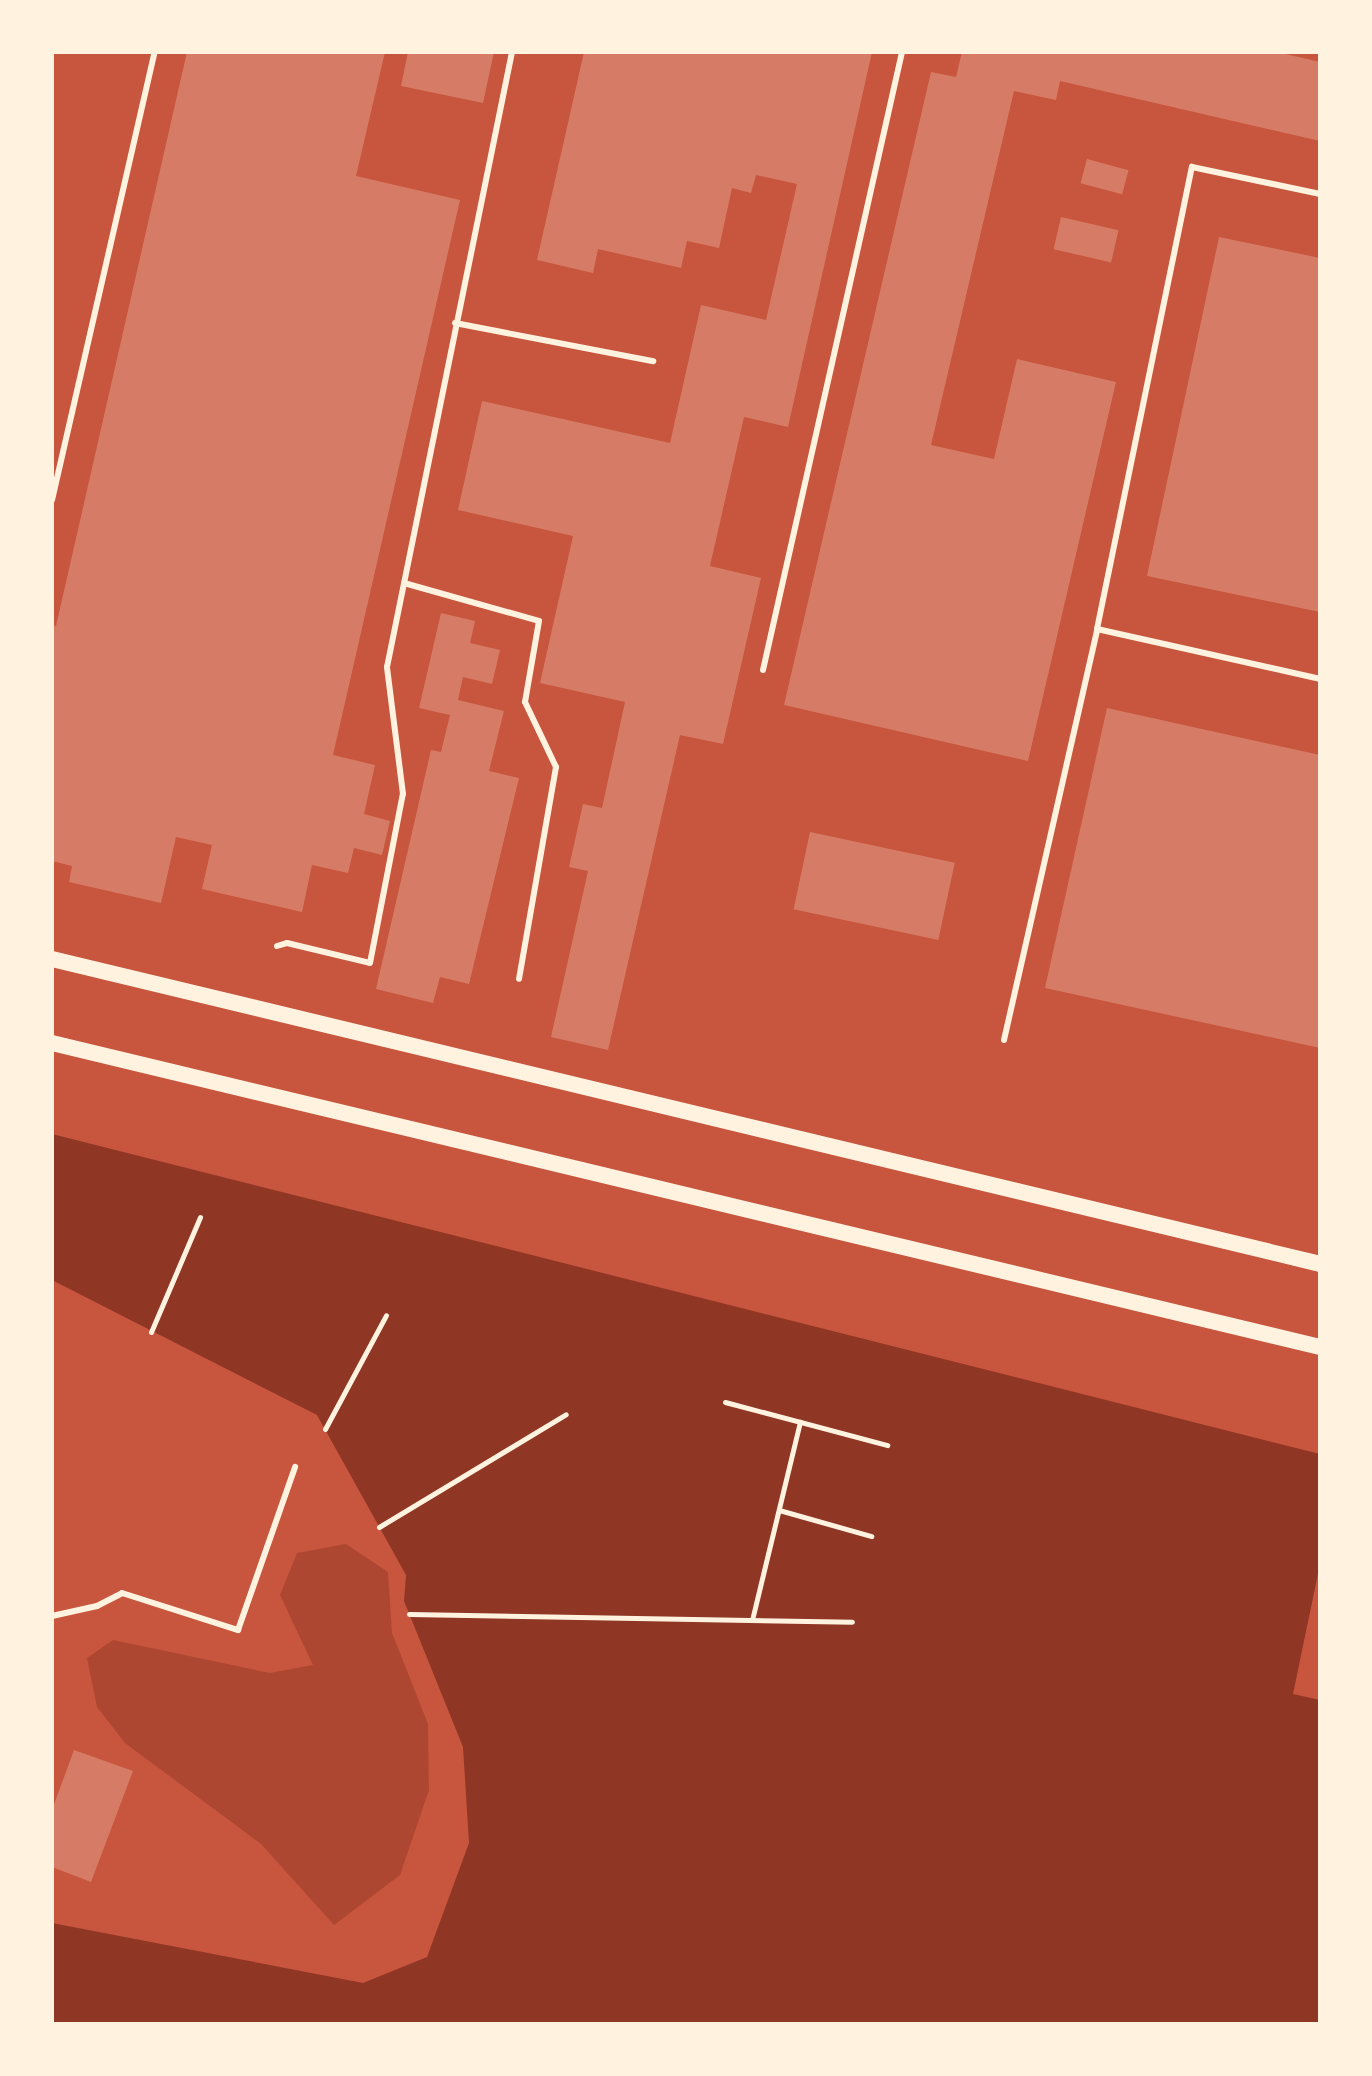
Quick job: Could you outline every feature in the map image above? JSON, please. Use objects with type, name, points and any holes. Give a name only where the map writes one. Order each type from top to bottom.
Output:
[{"type":"main road","points":[[52,959],[1320,1264]]},
{"type":"main road","points":[[52,1043],[1320,1347]]},
{"type":"lane","points":[[52,500],[155,52]]},
{"type":"lane","points":[[277,946],[287,943],[370,963],[403,794],[387,667],[512,52]]},
{"type":"lane","points":[[763,670],[902,52]]},
{"type":"lane","points":[[1004,1040],[1097,629],[1192,167],[1320,194]]},
{"type":"lane","points":[[455,323],[653,361]]},
{"type":"lane","points":[[404,583],[539,621],[525,702],[556,767],[519,979]]},
{"type":"lane","points":[[1097,629],[1320,679]]},
{"type":"lane","points":[[52,1616],[97,1606],[122,1593],[238,1630],[295,1467]]},
{"type":"path","points":[[151,1332],[200,1217]]},
{"type":"path","points":[[325,1429],[386,1315]]},
{"type":"path","points":[[725,1402],[887,1445]]},
{"type":"path","points":[[379,1527],[566,1414]]},
{"type":"path","points":[[752,1620],[800,1422]]},
{"type":"path","points":[[779,1510],[871,1536]]},
{"type":"path","points":[[409,1614],[852,1622]]},
{"type":"shaded area","points":[[52,1134],[1320,1454],[1320,1564],[1293,1694],[1320,1700],[1320,2024],[52,2024],[52,1923],[363,1983],[427,1957],[469,1843],[463,1747],[404,1601],[406,1575],[317,1415],[52,1280]]},
{"type":"shaded area","points":[[346,1544],[388,1572],[392,1633],[428,1724],[429,1790],[400,1875],[334,1925],[261,1844],[125,1743],[97,1707],[87,1658],[113,1640],[270,1673],[313,1665],[280,1595],[297,1553]]},
{"type":"building","points":[[187,52],[385,52],[356,176],[460,200],[333,755],[375,765],[364,814],[390,821],[382,855],[354,848],[348,873],[312,865],[302,912],[202,889],[212,845],[176,837],[161,903],[69,882],[72,866],[52,861],[52,625],[56,626]]},
{"type":"building","points":[[408,52],[494,52],[483,103],[401,86]]},
{"type":"building","points":[[584,52],[872,52],[788,427],[744,417],[710,566],[761,578],[723,744],[680,735],[608,1050],[551,1037],[588,871],[569,867],[583,804],[602,808],[625,702],[540,683],[573,536],[458,510],[482,401],[670,443],[701,305],[766,320],[797,184],[756,175],[751,193],[732,188],[719,248],[687,241],[681,268],[598,249],[593,273],[537,260]]},
{"type":"building","points":[[962,52],[1277,52],[1320,62],[1320,141],[1060,81],[1056,100],[1014,91],[931,445],[994,459],[1017,359],[1116,382],[1028,761],[784,705],[931,72],[956,77]]},
{"type":"building","points":[[1087,159],[1129,170],[1122,194],[1081,183]]},
{"type":"building","points":[[1061,217],[1118,230],[1111,262],[1054,249]]},
{"type":"building","points":[[1219,237],[1320,258],[1320,612],[1147,576]]},
{"type":"building","points":[[441,613],[475,621],[470,643],[500,650],[492,684],[463,677],[458,700],[504,711],[489,771],[519,778],[469,984],[440,977],[433,1003],[376,989],[431,750],[441,752],[450,715],[419,708]]},
{"type":"building","points":[[1107,708],[1320,755],[1320,1048],[1045,988]]},
{"type":"building","points":[[810,832],[955,863],[938,940],[794,909]]},
{"type":"building","points":[[74,1750],[133,1771],[91,1882],[52,1867],[52,1810]]}]
